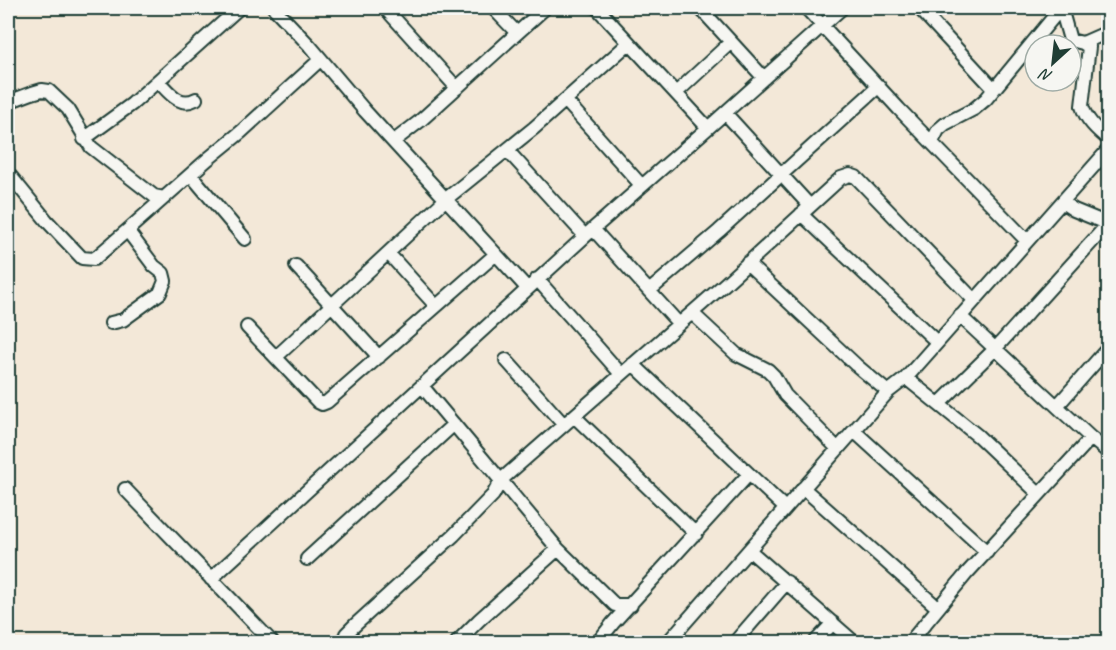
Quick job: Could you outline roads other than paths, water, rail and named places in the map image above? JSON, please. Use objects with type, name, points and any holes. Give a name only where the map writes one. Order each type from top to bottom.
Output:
[{"type":"street","points":[[84,139],[132,104],[239,8]]},
{"type":"street","points":[[274,8],[527,288]]},
{"type":"street","points":[[386,8],[457,88]]},
{"type":"street","points":[[493,8],[518,33]]},
{"type":"street","points":[[394,141],[420,121],[545,8]]},
{"type":"street","points":[[597,8],[708,128]]},
{"type":"street","points":[[700,8],[764,78]]},
{"type":"street","points":[[806,8],[1027,240]]},
{"type":"street","points":[[211,579],[527,288],[842,8]]},
{"type":"street","points":[[919,8],[994,88]]},
{"type":"street","points":[[1039,33],[1060,8],[1068,33]]},
{"type":"street","points":[[1083,43],[1108,32]]},
{"type":"street","points":[[676,93],[732,42]]},
{"type":"street","points":[[276,357],[446,200],[629,43]]},
{"type":"street","points":[[1083,43],[1089,47],[1089,52],[1082,106],[1084,113],[1097,130],[1108,139]]},
{"type":"street","points":[[932,142],[938,130],[945,124],[974,109],[1023,53]]},
{"type":"street","points":[[8,173],[47,222],[82,258],[94,259],[257,118],[321,59]]},
{"type":"street","points":[[158,81],[180,101],[188,103],[196,99]]},
{"type":"street","points":[[649,291],[879,86]]},
{"type":"street","points":[[8,102],[42,90],[49,91],[69,110],[84,139],[91,147],[154,196],[164,198]]},
{"type":"street","points":[[565,100],[642,186]]},
{"type":"street","points":[[726,113],[781,174],[806,210],[937,342]]},
{"type":"street","points":[[507,150],[649,291],[679,324]]},
{"type":"street","points":[[668,642],[888,392],[906,378],[1108,150]]},
{"type":"street","points":[[191,175],[245,239]]},
{"type":"street","points":[[346,642],[346,634],[454,535],[493,495],[501,480],[692,313],[841,178],[850,175],[856,177],[975,300]]},
{"type":"street","points":[[939,404],[995,349],[1108,224],[1074,210],[1062,202]]},
{"type":"street","points":[[111,323],[123,320],[152,299],[159,293],[165,281],[163,273],[154,266],[130,234],[130,228]]},
{"type":"street","points":[[388,253],[436,306]]},
{"type":"street","points":[[247,327],[322,404],[496,254]]},
{"type":"street","points":[[747,263],[888,392]]},
{"type":"street","points":[[297,266],[379,357]]},
{"type":"street","points":[[537,279],[621,374]]},
{"type":"street","points":[[692,313],[736,354],[768,370],[785,395],[838,449]]},
{"type":"street","points":[[960,316],[1108,452]]},
{"type":"street","points":[[1057,406],[1108,348]]},
{"type":"street","points":[[506,360],[569,421],[696,534]]},
{"type":"street","points":[[633,364],[785,508]]},
{"type":"street","points":[[906,378],[978,436],[1039,494]]},
{"type":"street","points":[[422,386],[558,549],[615,605],[631,605]]},
{"type":"street","points":[[307,560],[454,424]]},
{"type":"street","points":[[854,431],[987,552]]},
{"type":"street","points":[[910,642],[987,552],[1091,438]]},
{"type":"street","points":[[598,642],[748,474]]},
{"type":"street","points":[[803,488],[938,608]]},
{"type":"street","points":[[126,489],[272,642]]},
{"type":"street","points":[[457,642],[558,549]]},
{"type":"street","points":[[749,550],[854,642]]},
{"type":"street","points":[[735,642],[787,582]]},
{"type":"street","points":[[815,642],[832,623]]}]
